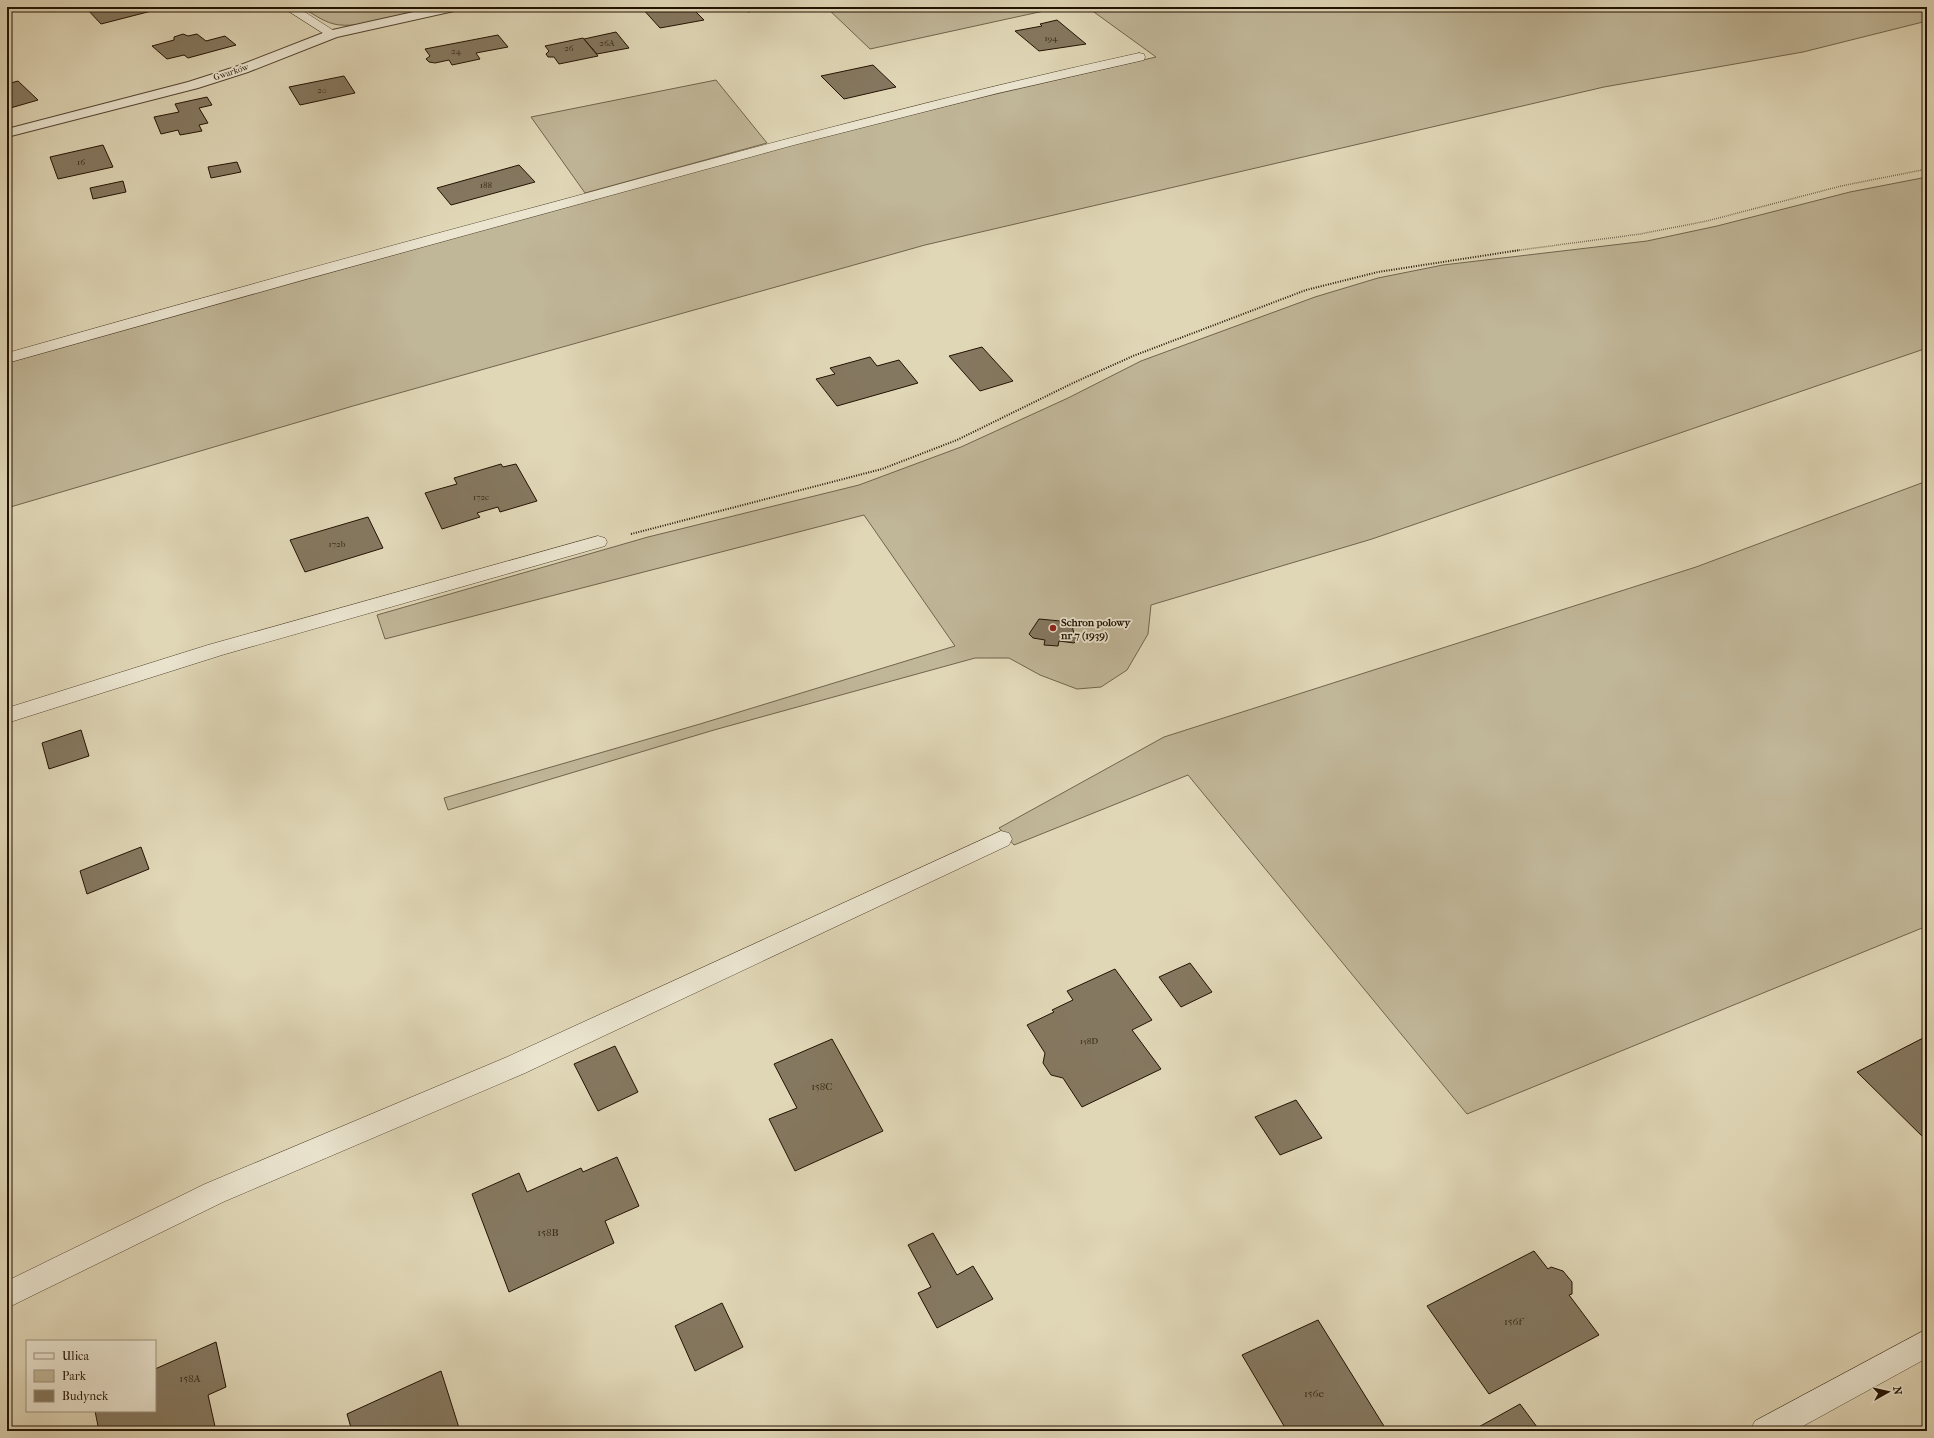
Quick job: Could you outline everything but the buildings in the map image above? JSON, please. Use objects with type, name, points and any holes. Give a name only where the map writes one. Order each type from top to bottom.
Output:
[{"type":"street","name":"Gwarków","points":[[7,133],[193,85],[243,69],[333,34],[454,7]]},
{"type":"lane","points":[[288,7],[333,34]]},
{"type":"lane","points":[[7,358],[228,294],[774,145],[965,97],[1139,57]]},
{"type":"lane","points":[[7,716],[215,650],[598,542]]},
{"type":"lane","points":[[7,1295],[214,1193],[516,1065],[1002,839]]},
{"type":"lane","points":[[1765,1431],[1927,1343]]},
{"type":"path","points":[[598,542],[882,469],[957,440],[1073,383],[1133,356],[1306,290],[1378,272],[1440,261],[1640,234],[1707,221],[1841,186],[1927,169]]},
{"type":"green space","points":[[301,7],[441,7],[371,23],[344,25],[325,21]]},
{"type":"green space","points":[[826,7],[1062,7],[870,49]]},
{"type":"green space","points":[[1087,7],[1927,7],[1927,21],[1803,52],[1604,87],[925,245],[353,406],[7,508],[7,363],[772,149],[987,96],[1156,57]]},
{"type":"green space","points":[[716,80],[767,143],[585,193],[531,117]]},
{"type":"green space","points":[[1927,177],[1927,348],[1372,539],[1151,605],[1148,634],[1127,670],[1101,687],[1077,689],[1040,675],[1009,658],[975,658],[714,730],[448,810],[444,798],[700,724],[955,646],[864,515],[385,639],[377,615],[648,537],[859,485],[961,447],[1068,398],[1141,361],[1315,297],[1378,278],[1443,265],[1647,241],[1717,226],[1850,192]]},
{"type":"green space","points":[[1927,481],[1927,926],[1467,1114],[1188,775],[1014,845],[999,828],[1164,737],[1696,567]]},
{"type":"place","name":"Schron polowy nr 7 (1939)","points":[[1053,628]]}]
